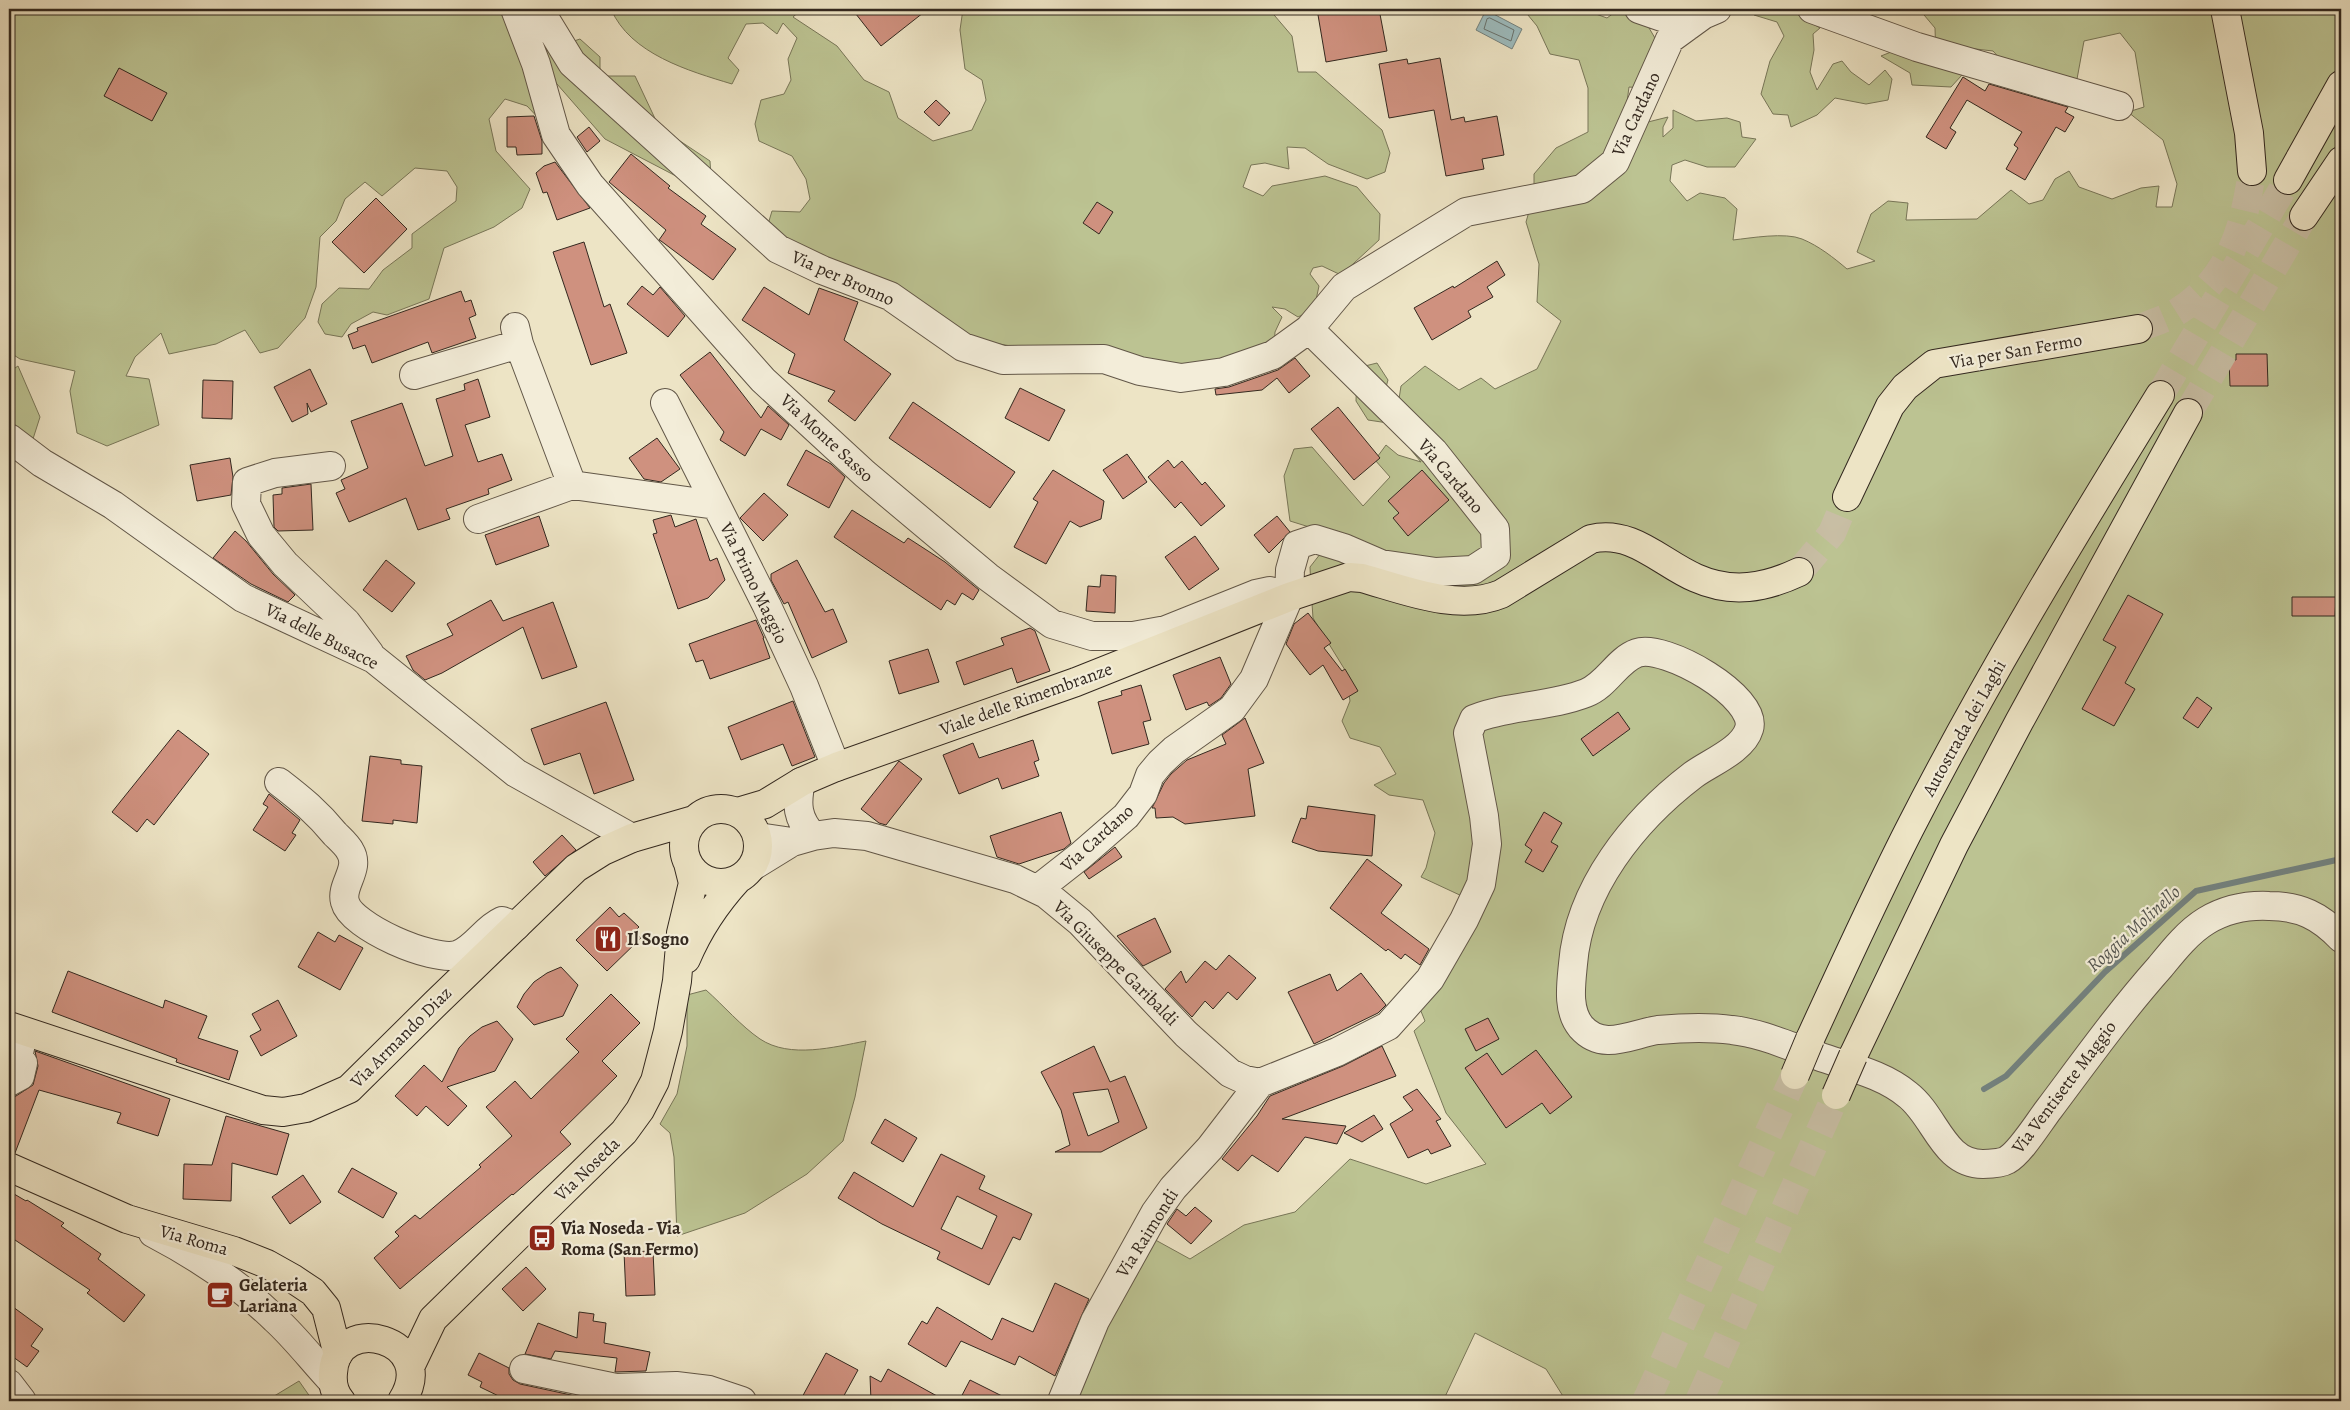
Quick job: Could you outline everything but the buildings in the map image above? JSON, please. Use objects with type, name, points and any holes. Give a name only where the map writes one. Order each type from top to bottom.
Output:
[{"type":"main road","points":[[2225,9],[2249,133],[2252,171]]},
{"type":"main road","points":[[2288,180],[2341,85]]},
{"type":"main road","points":[[2304,216],[2341,161]]},
{"type":"main road","name":"Via per San Fermo","points":[[1847,497],[1890,406],[1905,387],[1934,364],[2138,329]]},
{"type":"main road","name":"Autostrada dei Laghi","points":[[1795,1075],[1855,940],[1900,847],[1974,708],[2064,551],[2160,395]]},
{"type":"main road","points":[[1836,1095],[1968,819],[2188,414]]},
{"type":"main road","points":[[1289,597],[1349,577],[1362,578],[1455,602],[1489,599],[1501,594],[1592,539],[1602,537],[1614,537],[1641,546],[1696,579],[1734,588],[1772,584],[1799,572]]},
{"type":"main road","name":"Viale delle Rimembranze","points":[[753,820],[801,782],[1076,682],[1289,597]]},
{"type":"main road","points":[[718,808],[753,820],[758,854],[745,872],[725,883],[709,881],[688,863],[684,846],[685,837],[694,820],[705,812],[718,808]]},
{"type":"main road","name":"Via Armando Diaz","points":[[9,1028],[263,1110],[283,1112],[306,1108],[349,1089],[576,868],[603,851],[632,838],[694,820]]},
{"type":"main road","name":"Via Noseda","points":[[382,1339],[433,1319],[624,1132],[640,1110],[655,1081],[668,1031],[677,981],[681,933],[693,883],[688,863]]},
{"type":"main road","name":"Via Noseda","points":[[677,981],[694,938],[716,903],[745,872]]},
{"type":"main road","name":"Via Roma","points":[[9,1166],[127,1219],[234,1251],[267,1264],[292,1278],[313,1292],[326,1308],[334,1333],[338,1355]]},
{"type":"main road","name":"Via Noseda","points":[[412,1388],[433,1319]]},
{"type":"main road","points":[[337,1391],[333,1366],[338,1355],[346,1346],[358,1339],[375,1337],[398,1347],[412,1388]]},
{"type":"street","name":"Via Monte Sasso","points":[[515,9],[536,64],[556,135],[590,185],[764,380],[865,474],[988,577],[1052,624],[1092,636],[1133,636],[1166,630],[1256,594],[1270,591],[1289,597]]},
{"type":"street","name":"Via per Bronno","points":[[539,9],[572,63],[778,248],[822,270],[890,296],[963,346],[1003,360],[1104,360],[1140,371],[1181,378],[1224,372],[1272,356],[1309,329]]},
{"type":"street","points":[[1639,9],[1688,26]]},
{"type":"street","name":"Via Cardano","points":[[1038,889],[1126,816],[1143,794],[1150,775],[1174,750],[1232,709],[1254,679],[1289,597],[1290,570],[1297,545],[1315,539],[1344,548],[1381,564],[1436,572],[1473,570],[1496,555],[1495,529],[1434,452],[1309,329],[1344,287],[1466,212],[1582,189],[1615,162],[1670,38],[1717,9]]},
{"type":"street","points":[[1812,9],[1917,46],[2119,106]]},
{"type":"street","points":[[414,375],[517,336],[572,485]]},
{"type":"street","name":"Via Primo Maggio","points":[[665,402],[804,686],[836,768]]},
{"type":"street","name":"Via delle Busacce","points":[[9,438],[42,463],[113,504],[243,598],[374,659],[516,773],[632,838]]},
{"type":"street","points":[[331,466],[275,473],[248,482],[246,504],[261,535],[285,564],[346,622],[374,659]]},
{"type":"street","points":[[478,519],[572,485],[716,505]]},
{"type":"street","name":"Via Ventisette Maggio","points":[[1260,1083],[1337,1052],[1388,1026],[1430,979],[1472,908],[1481,884],[1486,844],[1484,816],[1468,733],[1474,719],[1492,712],[1560,700],[1587,693],[1605,682],[1616,670],[1637,653],[1659,653],[1722,686],[1742,703],[1750,720],[1750,728],[1747,734],[1730,752],[1696,773],[1651,810],[1617,854],[1589,901],[1575,940],[1571,993],[1574,1016],[1582,1028],[1593,1037],[1606,1042],[1658,1030],[1732,1030],[1763,1038],[1884,1079],[1909,1096],[1927,1114],[1947,1147],[1965,1162],[1986,1164],[2006,1161],[2026,1139],[2124,1007],[2177,947],[2204,922],[2227,911],[2253,905],[2280,906],[2306,910],[2324,921],[2341,938]]},
{"type":"street","points":[[279,782],[314,808],[351,852],[353,862],[352,874],[346,885],[344,901],[349,912],[389,939],[435,955],[448,957],[468,950],[491,926],[502,921],[516,926]]},
{"type":"street","points":[[801,782],[798,797],[798,813],[804,826],[803,839]]},
{"type":"street","name":"Via Giuseppe Garibaldi","points":[[753,820],[803,839]]},
{"type":"street","name":"Via Giuseppe Garibaldi","points":[[745,872],[803,839],[834,833],[868,836],[1015,879],[1038,889],[1080,922],[1186,1034],[1230,1073],[1245,1080],[1260,1083]]},
{"type":"street","points":[[9,1028],[24,1034],[17,1062],[23,1063],[20,1076],[9,1082]]},
{"type":"street","name":"Via Raimondi","points":[[1062,1401],[1095,1321],[1155,1213],[1173,1188],[1210,1148],[1260,1083]]},
{"type":"street","points":[[127,1219],[201,1260],[224,1276],[276,1319],[337,1391]]},
{"type":"street","points":[[524,1369],[616,1388],[676,1386],[709,1390],[742,1401]]},
{"type":"street","points":[[9,1384],[22,1401]]},
{"type":"green space","points":[[9,9],[553,9],[568,43],[580,39],[600,57],[600,76],[635,76],[659,127],[710,161],[711,177],[697,187],[605,139],[550,76],[544,124],[527,106],[505,99],[489,119],[496,151],[530,189],[522,208],[494,227],[444,248],[429,299],[387,315],[373,312],[351,324],[342,337],[325,334],[318,322],[322,304],[339,288],[369,289],[383,270],[412,248],[412,234],[456,201],[457,187],[447,171],[415,168],[382,196],[365,182],[345,199],[336,221],[320,237],[316,287],[305,318],[278,348],[260,353],[245,330],[216,344],[169,354],[161,333],[135,357],[126,376],[149,379],[159,425],[107,446],[77,433],[70,391],[75,371],[20,359],[9,352]]},
{"type":"green space","points":[[611,9],[802,9],[793,17],[837,46],[864,80],[889,92],[898,118],[933,141],[972,130],[986,100],[982,80],[965,69],[960,30],[963,9],[1269,9],[1292,36],[1298,72],[1316,72],[1382,130],[1390,153],[1385,172],[1367,179],[1328,164],[1305,148],[1287,147],[1289,169],[1265,163],[1251,165],[1243,187],[1263,196],[1272,186],[1325,176],[1357,187],[1380,214],[1379,240],[1341,275],[1322,266],[1313,268],[1310,274],[1319,286],[1314,309],[1298,317],[1285,309],[1272,307],[1282,317],[1275,332],[1274,348],[1223,369],[1046,352],[958,337],[783,244],[769,221],[772,211],[800,212],[810,199],[806,179],[792,156],[759,141],[755,124],[761,100],[784,94],[791,80],[788,59],[797,38],[783,23],[777,34],[763,23],[746,24],[728,58],[739,70],[732,84],[680,66],[646,49],[620,25]]},
{"type":"green space","points":[[1523,9],[1582,9],[1607,18],[1619,9],[1645,21],[1659,45],[1656,89],[1629,87],[1627,102],[1647,107],[1648,122],[1668,117],[1663,127],[1663,137],[1673,128],[1673,110],[1696,121],[1727,118],[1740,122],[1742,137],[1756,139],[1735,167],[1707,167],[1685,160],[1672,165],[1670,181],[1687,201],[1700,193],[1725,198],[1737,209],[1733,240],[1768,236],[1795,237],[1820,249],[1847,269],[1875,261],[1857,252],[1871,214],[1888,201],[1908,203],[1906,220],[1977,219],[2011,190],[2029,204],[2043,200],[2055,179],[2069,171],[2079,187],[2112,199],[2141,188],[2159,186],[2156,207],[2172,207],[2177,184],[2163,140],[2128,112],[2144,107],[2135,52],[2120,33],[2084,41],[2077,79],[2062,78],[2005,64],[1993,51],[1958,47],[1962,75],[1951,87],[1912,85],[1910,73],[1881,56],[1896,50],[1936,59],[1935,28],[1919,9],[2341,9],[2341,1401],[1566,1401],[1546,1369],[1475,1333],[1443,1401],[1065,1401],[1150,1237],[1190,1259],[1244,1225],[1295,1212],[1350,1159],[1426,1184],[1486,1164],[1446,1113],[1414,1031],[1425,1021],[1418,1004],[1464,897],[1421,877],[1426,868],[1435,833],[1423,800],[1389,795],[1374,785],[1396,774],[1380,747],[1350,738],[1342,721],[1350,701],[1345,670],[1313,618],[1310,567],[1335,535],[1290,521],[1284,476],[1294,449],[1312,447],[1363,506],[1390,477],[1375,460],[1386,445],[1398,455],[1421,462],[1411,450],[1428,439],[1428,429],[1368,420],[1356,401],[1357,368],[1377,363],[1388,380],[1384,394],[1399,399],[1401,386],[1425,366],[1459,390],[1481,378],[1495,389],[1537,369],[1561,321],[1537,302],[1539,264],[1526,222],[1534,194],[1534,174],[1556,148],[1588,132],[1588,88],[1579,60],[1550,54],[1537,26]]},
{"type":"green space","points":[[1750,9],[1808,9],[1797,14],[1820,28],[1813,34],[1814,50],[1810,72],[1817,90],[1833,64],[1842,61],[1851,72],[1869,85],[1885,70],[1892,79],[1888,100],[1866,104],[1835,98],[1817,115],[1791,127],[1788,115],[1773,114],[1761,94],[1770,61],[1784,36],[1777,22],[1754,15]]},
{"type":"green space","points":[[18,366],[40,417],[32,442],[9,441],[9,372]]},
{"type":"green space","points":[[706,990],[746,1028],[760,1039],[772,1045],[785,1049],[812,1050],[866,1041],[855,1097],[843,1141],[807,1174],[745,1213],[677,1236],[674,1157],[670,1133],[660,1124],[677,1094],[687,1046],[687,995]]},
{"type":"green space","points":[[299,1381],[313,1401],[266,1401]]},
{"type":"water","points":[[1486,10],[1522,29],[1512,49],[1476,30]]},
{"type":"waterway","name":"Roggia Molinello","points":[[1984,1089],[2006,1076],[2105,972],[2196,891],[2341,859]]},
{"type":"tunnel","points":[[2138,329],[2168,317],[2195,299],[2222,268],[2239,232],[2252,171]]},
{"type":"tunnel","points":[[2160,395],[2288,180]]},
{"type":"tunnel","points":[[2188,413],[2304,216]]},
{"type":"tunnel","points":[[1799,572],[1832,533],[1847,497]]},
{"type":"tunnel","points":[[1646,1401],[1795,1075]]},
{"type":"tunnel","points":[[1699,1401],[1836,1095]]},
{"type":"place","name":"Il Sogno","points":[[608,939]]},
{"type":"place","name":"Via Noseda - Via Roma (San Fermo)","points":[[542,1238]]},
{"type":"place","name":"Gelateria Lariana","points":[[220,1295]]}]
